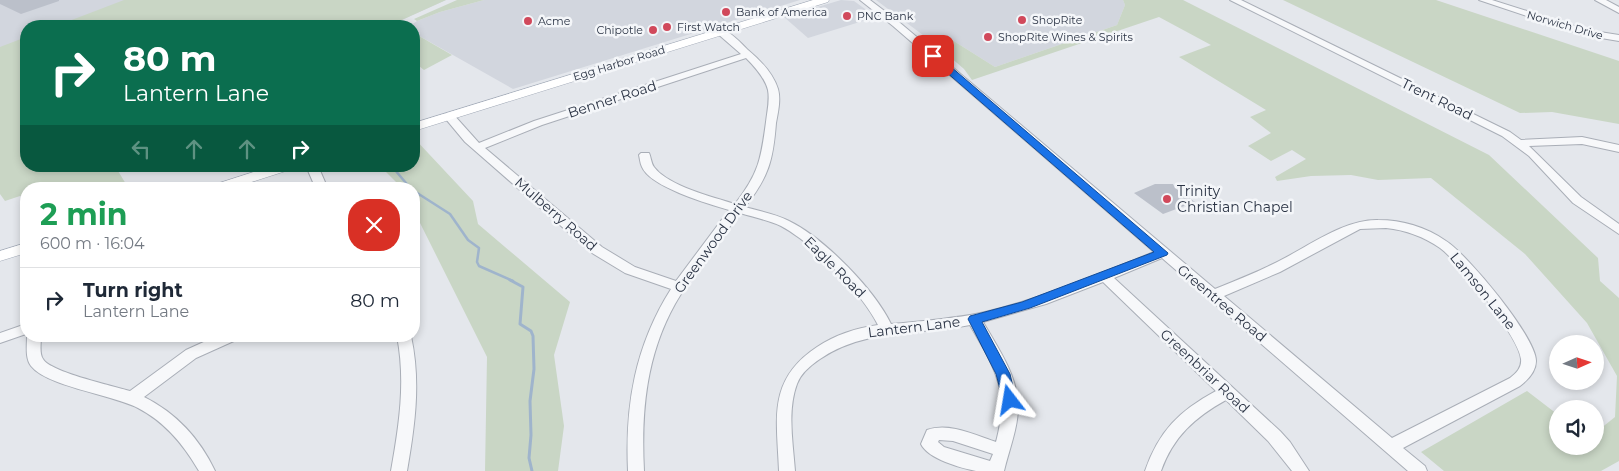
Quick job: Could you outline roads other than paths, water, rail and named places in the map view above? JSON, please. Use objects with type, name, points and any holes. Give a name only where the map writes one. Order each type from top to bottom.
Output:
[{"type":"main road","name":"Egg Harbor Road","points":[[420,124],[824,0]]},
{"type":"main road","points":[[237,182],[268,172]]},
{"type":"main road","points":[[0,256],[20,250]]},
{"type":"street","name":"Greentree Road","points":[[864,0],[896,24],[1419,471]]},
{"type":"street","name":"Trent Road","points":[[1234,0],[1484,122],[1520,143],[1578,200],[1619,230]]},
{"type":"street","name":"Norwich Drive","points":[[1483,0],[1591,34],[1619,38]]},
{"type":"street","points":[[1599,0],[1619,10]]},
{"type":"street","name":"Greenwood Drive","points":[[636,471],[635,412],[643,367],[656,329],[679,287],[757,183],[768,158],[774,95],[769,78],[748,55],[721,32]]},
{"type":"street","name":"Benner Road","points":[[478,148],[538,123],[748,55]]},
{"type":"street","name":"Mulberry Road","points":[[449,116],[478,148],[605,256],[644,276],[679,287]]},
{"type":"street","points":[[1520,143],[1571,138],[1598,142],[1619,149]]},
{"type":"street","name":"Eagle Road","points":[[645,154],[644,164],[669,184],[693,195],[776,220],[807,237],[875,308],[886,328]]},
{"type":"street","name":"Lamson Lane","points":[[1214,295],[1275,269],[1357,225],[1382,223],[1409,228],[1434,238],[1449,249],[1461,261],[1520,339],[1528,358],[1528,367],[1524,375],[1515,382],[1390,447]]},
{"type":"street","name":"Lantern Lane","points":[[787,471],[786,408],[788,390],[795,374],[820,352],[845,338],[886,328],[932,325],[974,319],[1026,305],[1163,253]]},
{"type":"street","name":"Greenbriar Road","points":[[1104,276],[1284,447],[1301,471]]},
{"type":"street","points":[[974,319],[1000,368],[1008,392],[1009,414],[1001,450],[996,470],[939,452],[929,444],[933,435],[944,433],[1001,450]]},
{"type":"street","points":[[0,338],[20,331]]},
{"type":"street","points":[[35,342],[37,362],[48,372],[132,398],[160,414],[176,426],[190,442],[207,471]]},
{"type":"street","points":[[132,398],[186,357],[218,342]]},
{"type":"street","points":[[399,471],[410,397],[410,367],[405,342]]},
{"type":"street","points":[[1153,471],[1163,444],[1180,424],[1199,407],[1227,392]]},
{"type":"waterway","points":[[397,172],[405,182]]},
{"type":"waterway","points":[[420,195],[450,214],[468,240],[479,248],[477,262],[479,266],[513,281]]},
{"type":"waterway","points":[[510,280],[523,287],[520,324],[531,331],[533,336],[534,369],[530,401],[531,435],[529,458],[532,471]]},
{"type":"place","name":"Bank of America","points":[[726,12]]},
{"type":"place","name":"PNC Bank","points":[[847,16]]},
{"type":"place","name":"ShopRite","points":[[1022,20]]},
{"type":"place","name":"Acme","points":[[528,21]]},
{"type":"place","name":"First Watch","points":[[667,27]]},
{"type":"place","name":"Chipotle","points":[[653,30]]},
{"type":"place","name":"ShopRite Wines & Spirits","points":[[988,37]]},
{"type":"place","name":"Trinity Christian Chapel","points":[[1167,199]]}]
